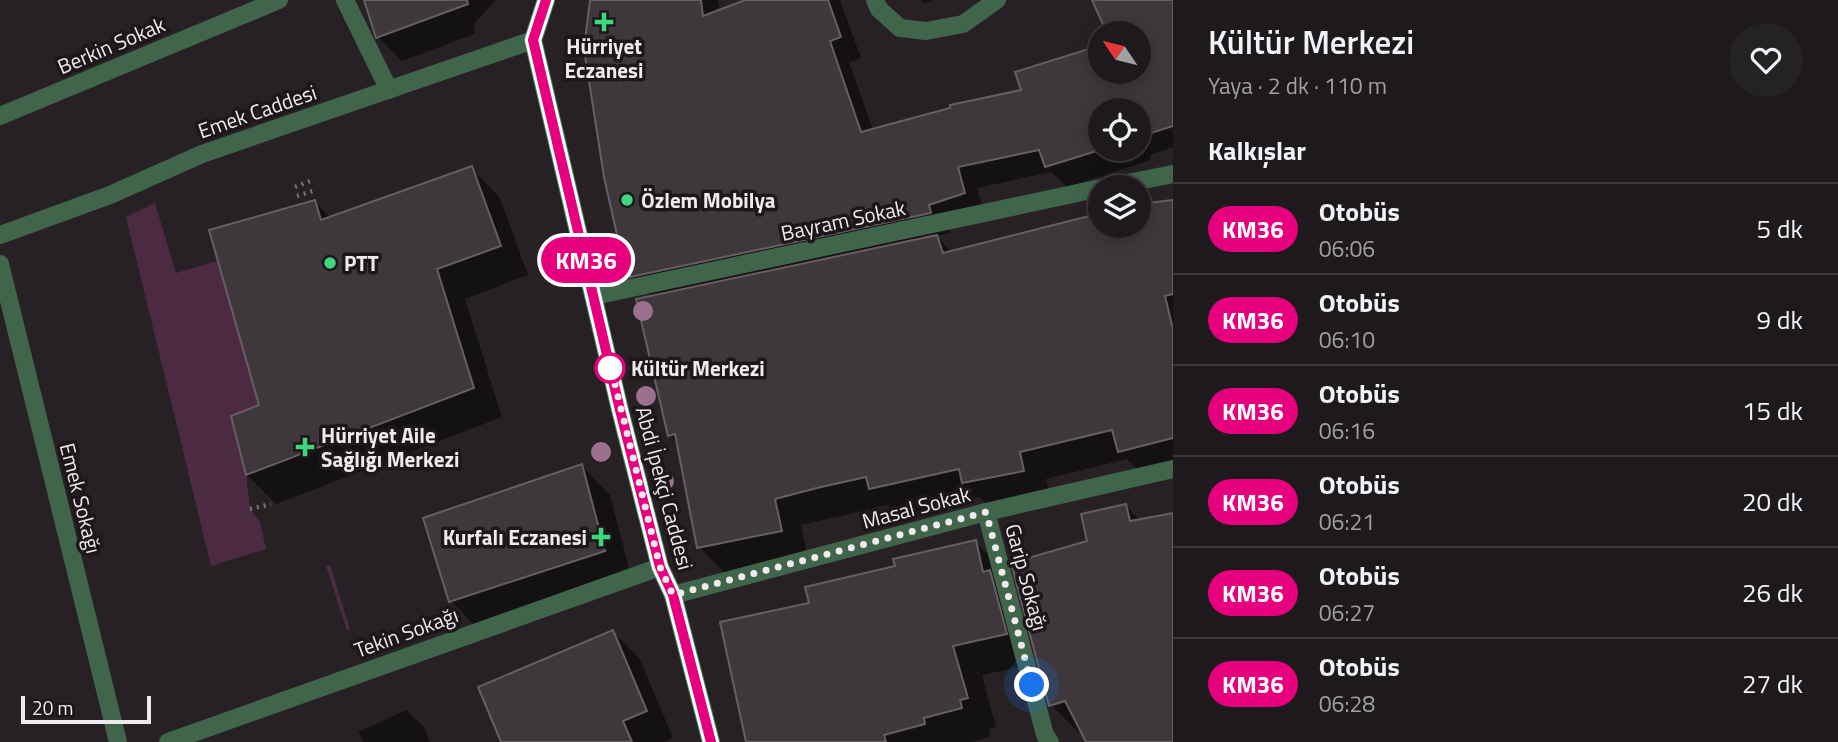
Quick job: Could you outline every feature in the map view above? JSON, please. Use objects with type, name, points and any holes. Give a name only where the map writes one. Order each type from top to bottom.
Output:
[{"type":"street","name":"Berkin Sokak","points":[[0,116],[279,0]]},
{"type":"street","points":[[345,0],[390,90]]},
{"type":"street","points":[[533,40],[547,0]]},
{"type":"street","points":[[875,0],[879,9],[900,28],[926,31],[963,24],[997,0]]},
{"type":"street","name":"Emek Caddesi","points":[[0,234],[110,195],[202,154],[533,40]]},
{"type":"street","name":"Abdi İpekçi Caddesi","points":[[533,40],[660,567],[673,595],[711,742]]},
{"type":"street","points":[[1151,178],[1173,174]]},
{"type":"street","name":"Bayram Sokak","points":[[594,296],[1088,191]]},
{"type":"street","name":"Emek Sokağı","points":[[0,264],[118,742]]},
{"type":"street","name":"Masal Sokak","points":[[673,595],[986,512],[1173,469]]},
{"type":"street","name":"Garip Sokağı","points":[[986,512],[1048,738],[1029,742]]},
{"type":"street","name":"Tekin Sokağı","points":[[168,742],[660,567]]},
{"type":"path","points":[[295,187],[310,181]]},
{"type":"path","points":[[297,196],[313,191]]},
{"type":"path","points":[[352,444],[379,433]]},
{"type":"path","points":[[250,509],[271,503]]},
{"type":"shaded area","points":[[155,203],[176,273],[217,261],[259,405],[231,416],[246,475],[250,509],[260,522],[266,549],[211,566],[126,217]]},
{"type":"shaded area","points":[[330,565],[350,629],[347,631],[326,566]]},
{"type":"building","points":[[364,0],[467,0],[468,4],[376,38]]},
{"type":"building","points":[[590,0],[701,0],[703,16],[745,0],[828,0],[841,37],[830,41],[861,132],[950,108],[950,105],[1021,90],[1015,72],[1088,49],[1088,84],[1152,84],[1152,21],[1102,21],[1092,0],[1173,0],[1173,126],[1151,133],[1151,98],[1088,98],[1088,154],[1045,167],[1039,150],[958,167],[965,193],[929,205],[931,213],[630,277],[627,265],[624,266],[604,177],[584,49]]},
{"type":"building","points":[[472,166],[501,246],[437,269],[474,388],[246,475],[231,416],[259,405],[209,230],[315,200],[321,220]]},
{"type":"building","points":[[1173,200],[1173,294],[1165,296],[1173,329],[1173,438],[1118,452],[1112,430],[1020,452],[1024,471],[962,483],[959,469],[869,489],[866,477],[817,488],[775,499],[782,531],[697,548],[675,434],[668,436],[636,299],[937,235],[943,253],[1088,216],[1088,238],[1151,238],[1151,203]]},
{"type":"building","points":[[582,464],[605,551],[449,602],[423,518]]},
{"type":"building","points":[[1126,504],[1130,521],[1173,513],[1173,742],[1086,742],[1065,701],[1049,706],[1011,563],[1087,541],[1081,514]]},
{"type":"building","points":[[976,540],[983,572],[990,570],[1007,634],[953,646],[968,698],[960,700],[962,708],[924,718],[925,724],[884,735],[886,742],[746,742],[720,622],[809,603],[805,587],[895,566],[893,559]]},
{"type":"building","points":[[613,630],[647,711],[623,721],[632,742],[501,742],[478,687]]},
{"type":"bus line","name":"KM36","points":[[546,0],[533,40],[620,410],[660,567],[673,595],[711,742]]},
{"type":"place","name":"Hürriyet Eczanesi","points":[[604,22]]},
{"type":"place","name":"Özlem Mobilya","points":[[627,200]]},
{"type":"place","name":"PTT","points":[[330,263]]},
{"type":"place","name":"Kültür Merkezi","points":[[610,368]]},
{"type":"place","name":"Hürriyet Aile Sağlığı Merkezi","points":[[305,447]]},
{"type":"place","name":"Kurfalı Eczanesi","points":[[601,537]]},
{"type":"route","points":[[610,368],[610,364],[660,567],[673,595],[986,512],[1032,685]]}]
